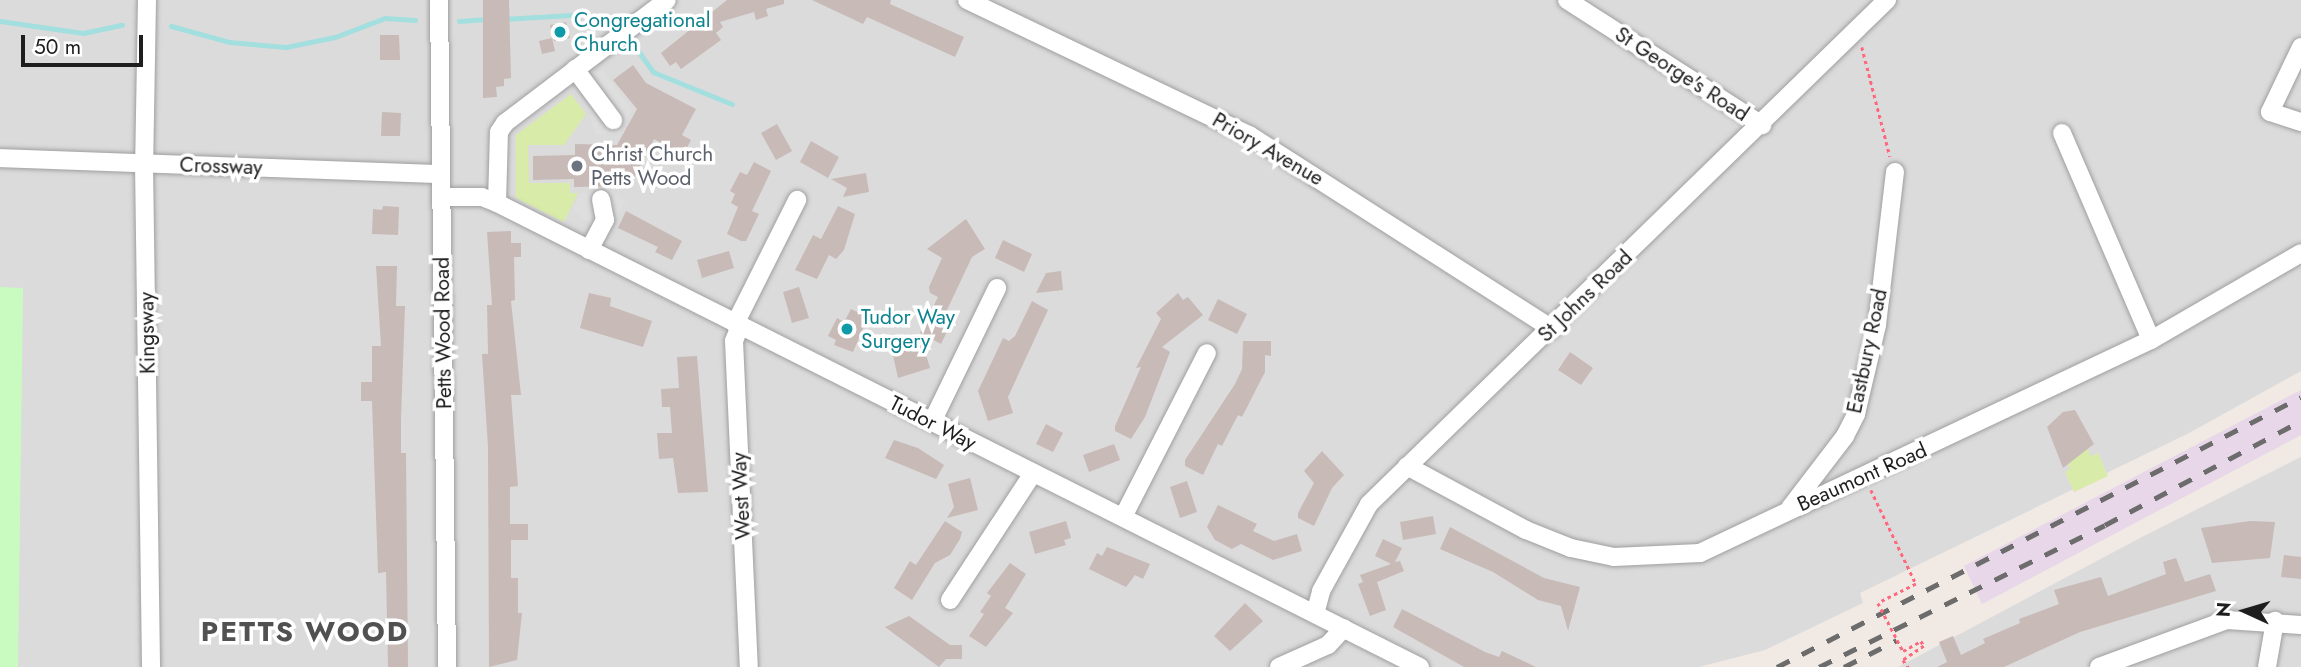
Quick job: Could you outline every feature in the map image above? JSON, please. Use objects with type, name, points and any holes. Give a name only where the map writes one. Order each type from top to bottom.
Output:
[{"type":"street","name":"Kingsway","points":[[147,0],[144,164],[151,667]]},
{"type":"street","name":"Petts Wood Road","points":[[439,0],[447,667]]},
{"type":"street","points":[[497,203],[499,132],[575,69],[667,0]]},
{"type":"street","name":"Priory Avenue","points":[[967,0],[1249,135],[1552,329]]},
{"type":"street","name":"St George's Road","points":[[1567,0],[1762,125]]},
{"type":"street","name":"St Johns Road","points":[[1315,614],[1321,591],[1354,526],[1407,466],[1552,329],[1887,0]]},
{"type":"street","points":[[2301,47],[2270,112],[2301,122]]},
{"type":"street","points":[[575,69],[613,120]]},
{"type":"street","points":[[2062,133],[2151,340]]},
{"type":"street","name":"Crossway","points":[[0,158],[441,173]]},
{"type":"street","name":"Eastbury Road","points":[[1788,511],[1845,436],[1856,414],[1877,326],[1895,172]]},
{"type":"street","name":"Tudor Way","points":[[442,197],[482,197],[497,203],[1420,667]]},
{"type":"street","points":[[589,250],[605,220],[601,199]]},
{"type":"street","name":"West Way","points":[[749,667],[734,341],[738,325],[797,200]]},
{"type":"street","name":"Beaumont Road","points":[[1407,466],[1526,530],[1572,548],[1614,557],[1700,553],[1865,478],[2151,340],[2301,253]]},
{"type":"street","points":[[932,422],[997,288]]},
{"type":"street","points":[[1123,517],[1207,353]]},
{"type":"street","points":[[950,600],[1033,473]]},
{"type":"street","points":[[2099,667],[2227,620],[2275,621],[2301,625]]},
{"type":"street","points":[[2267,667],[2275,621]]},
{"type":"street","points":[[1279,667],[1328,645],[1344,628]]},
{"type":"path","points":[[1857,29],[1895,172]]},
{"type":"path","points":[[1865,478],[1916,584],[1878,603],[1903,651],[1921,641],[1924,646],[1903,660],[1908,667]]},
{"type":"shaded area","points":[[0,0],[2301,0],[2301,371],[2189,433],[1860,593],[1863,603],[1765,650],[1699,667],[0,667]]},
{"type":"shaded area","points":[[602,69],[632,110],[619,134],[596,134],[589,113],[573,90]]},
{"type":"shaded area","points":[[611,192],[626,201],[607,236],[572,210],[580,193]]},
{"type":"shaded area","points":[[2301,390],[2301,435],[1982,604],[1964,566]]},
{"type":"shaded area","points":[[2301,457],[2301,667],[1898,667],[2140,538]]},
{"type":"green space","points":[[571,94],[586,114],[564,145],[528,145],[529,183],[570,183],[570,193],[578,193],[564,222],[516,198],[516,135]]},
{"type":"green space","points":[[0,287],[23,288],[18,667],[0,667]]},
{"type":"green space","points":[[2085,444],[2091,456],[2098,453],[2108,476],[2074,492],[2065,472],[2070,469],[2065,458]]},
{"type":"building","points":[[483,0],[509,0],[511,78],[504,79],[504,86],[496,87],[497,97],[483,98]]},
{"type":"building","points":[[727,0],[784,0],[784,4],[766,9],[768,16],[756,20],[754,12],[720,22],[723,27],[716,33],[721,40],[681,69],[676,62],[670,66],[661,53]]},
{"type":"building","points":[[812,0],[891,0],[890,4],[964,37],[955,57],[867,17],[863,24]]},
{"type":"building","name":"Congregational Church","points":[[566,22],[570,38],[554,41],[550,25]]},
{"type":"building","points":[[380,35],[399,35],[400,60],[380,60]]},
{"type":"building","points":[[552,38],[555,51],[542,54],[539,41]]},
{"type":"building","points":[[633,65],[646,83],[696,109],[682,135],[691,140],[683,155],[654,139],[632,182],[619,175],[619,186],[574,187],[574,179],[533,180],[533,156],[575,155],[575,144],[617,145],[637,109],[613,80]]},
{"type":"building","points":[[382,112],[401,113],[400,136],[381,136]]},
{"type":"building","points":[[777,124],[792,151],[776,160],[761,133]]},
{"type":"building","points":[[811,141],[839,157],[828,178],[800,162]]},
{"type":"building","points":[[754,162],[771,171],[752,211],[759,214],[746,241],[741,241],[727,234],[738,207],[731,203],[735,194],[730,191],[740,172],[747,175]]},
{"type":"building","points":[[866,173],[869,192],[843,197],[847,188],[831,179]]},
{"type":"building","points":[[383,206],[399,207],[398,235],[372,234],[373,209],[382,210]]},
{"type":"building","points":[[838,206],[855,214],[844,250],[836,259],[829,255],[817,279],[795,270],[813,235],[821,239]]},
{"type":"building","points":[[626,211],[682,241],[672,260],[655,252],[658,247],[618,228]]},
{"type":"building","points":[[966,219],[985,249],[972,257],[947,310],[955,315],[941,344],[920,333],[938,297],[930,293],[929,287],[942,258],[927,249]]},
{"type":"building","points":[[511,231],[511,243],[521,243],[521,257],[514,257],[515,300],[511,301],[521,395],[511,395],[518,486],[510,487],[510,524],[528,524],[528,540],[511,540],[511,578],[518,578],[518,613],[522,613],[517,660],[489,667],[488,447],[482,354],[488,354],[487,305],[492,305],[487,232]]},
{"type":"building","points":[[1003,240],[1032,254],[1024,272],[995,258]]},
{"type":"building","points":[[729,251],[734,268],[702,278],[697,260]]},
{"type":"building","points":[[376,266],[397,266],[396,306],[405,306],[401,453],[406,453],[408,667],[388,667],[386,572],[378,573],[372,401],[361,401],[361,382],[372,382],[372,346],[381,346]]},
{"type":"building","points":[[1061,271],[1063,290],[1036,293],[1046,273]]},
{"type":"building","points":[[799,287],[809,318],[792,323],[783,292]]},
{"type":"building","points":[[589,293],[611,298],[610,306],[652,321],[643,347],[580,328]]},
{"type":"building","points":[[1178,293],[1183,300],[1188,297],[1203,315],[1162,347],[1170,352],[1145,417],[1131,439],[1115,431],[1115,426],[1141,367],[1136,368],[1161,319],[1156,313]]},
{"type":"building","points":[[1218,299],[1247,314],[1237,334],[1208,320]]},
{"type":"building","points":[[1032,301],[1048,310],[1008,397],[1013,413],[988,421],[978,391],[1003,338],[1009,341],[1015,336]]},
{"type":"building","name":"Tudor Way Surgery","points":[[851,309],[868,317],[853,352],[834,345],[836,340],[828,336],[837,318],[844,322]]},
{"type":"building","points":[[1243,341],[1271,341],[1271,356],[1265,355],[1265,372],[1242,417],[1238,415],[1222,446],[1218,444],[1203,475],[1185,466],[1185,460],[1235,384],[1242,369]]},
{"type":"building","points":[[922,342],[930,368],[898,378],[892,351]]},
{"type":"building","points":[[1570,352],[1593,368],[1581,385],[1558,370]]},
{"type":"building","points":[[697,356],[708,492],[678,493],[673,458],[659,459],[657,433],[672,433],[670,407],[662,407],[661,389],[679,388],[677,357]]},
{"type":"building","points":[[2075,410],[2094,444],[2063,468],[2047,427],[2063,412]]},
{"type":"building","points":[[1046,424],[1063,433],[1053,452],[1036,444]]},
{"type":"building","points":[[894,440],[918,448],[944,465],[936,479],[885,458]]},
{"type":"building","points":[[1114,444],[1120,460],[1089,472],[1083,455]]},
{"type":"building","points":[[1322,451],[1344,475],[1332,488],[1314,526],[1298,518],[1298,513],[1314,483],[1304,471]]},
{"type":"building","points":[[970,478],[978,510],[947,518],[954,507],[948,484]]},
{"type":"building","points":[[1187,481],[1197,512],[1180,518],[1170,487]]},
{"type":"building","points":[[1218,505],[1257,524],[1253,531],[1274,541],[1297,534],[1302,551],[1273,560],[1241,544],[1232,549],[1215,540],[1207,527]]},
{"type":"building","points":[[1433,516],[1436,534],[1403,540],[1400,522]]},
{"type":"building","points":[[945,521],[962,532],[960,539],[950,555],[935,563],[912,600],[894,588],[910,561],[916,565]]},
{"type":"building","points":[[1066,521],[1071,538],[1064,540],[1066,545],[1035,554],[1029,532]]},
{"type":"building","points":[[2250,521],[2275,522],[2270,558],[2212,563],[2201,528]]},
{"type":"building","points":[[1450,527],[1544,578],[1580,587],[1568,631],[1561,606],[1538,600],[1493,572],[1440,549]]},
{"type":"building","points":[[1383,539],[1402,548],[1395,562],[1400,561],[1404,571],[1377,582],[1386,610],[1370,616],[1358,584],[1363,582],[1360,575],[1391,564],[1375,556]]},
{"type":"building","points":[[1107,547],[1150,564],[1143,579],[1135,575],[1126,587],[1089,569],[1097,553],[1102,556]]},
{"type":"building","points":[[2284,555],[2301,557],[2301,579],[2281,577]]},
{"type":"building","points":[[2176,558],[2185,582],[2210,574],[2216,591],[2080,632],[2004,667],[1937,667],[1947,662],[1939,642],[1953,636],[1961,655],[1985,643],[1983,639],[2020,623],[2019,619],[2059,604],[2054,590],[2101,577],[2108,596],[2166,574],[2163,562]]},
{"type":"building","points":[[1010,563],[1026,574],[1005,608],[1013,613],[986,647],[969,636],[984,614],[980,612],[991,596],[987,593]]},
{"type":"building","points":[[1245,603],[1263,621],[1230,651],[1214,636]]},
{"type":"building","points":[[1402,609],[1485,652],[1499,657],[1502,651],[1536,667],[1464,667],[1393,627]]},
{"type":"building","points":[[909,616],[950,645],[962,645],[962,659],[946,659],[939,667],[885,627]]},
{"type":"waterway","points":[[504,19],[571,15]]},
{"type":"waterway","points":[[171,26],[229,42],[286,47],[335,37],[385,18],[415,20]]},
{"type":"waterway","points":[[459,21],[487,19]]},
{"type":"waterway","points":[[0,21],[83,33],[122,25]]},
{"type":"waterway","points":[[635,47],[653,72],[732,104]]},
{"type":"railway","points":[[1777,667],[2301,397]]},
{"type":"railway","points":[[1819,667],[2105,525],[2301,421]]},
{"type":"railway","points":[[1844,667],[1897,640]]},
{"type":"place","name":"Congregational Church","points":[[560,32]]},
{"type":"place","name":"Christ Church Petts Wood","points":[[577,166]]},
{"type":"place","name":"Tudor Way Surgery","points":[[847,329]]},
{"type":"district","name":"PETTS WOOD","points":[[305,632]]}]
